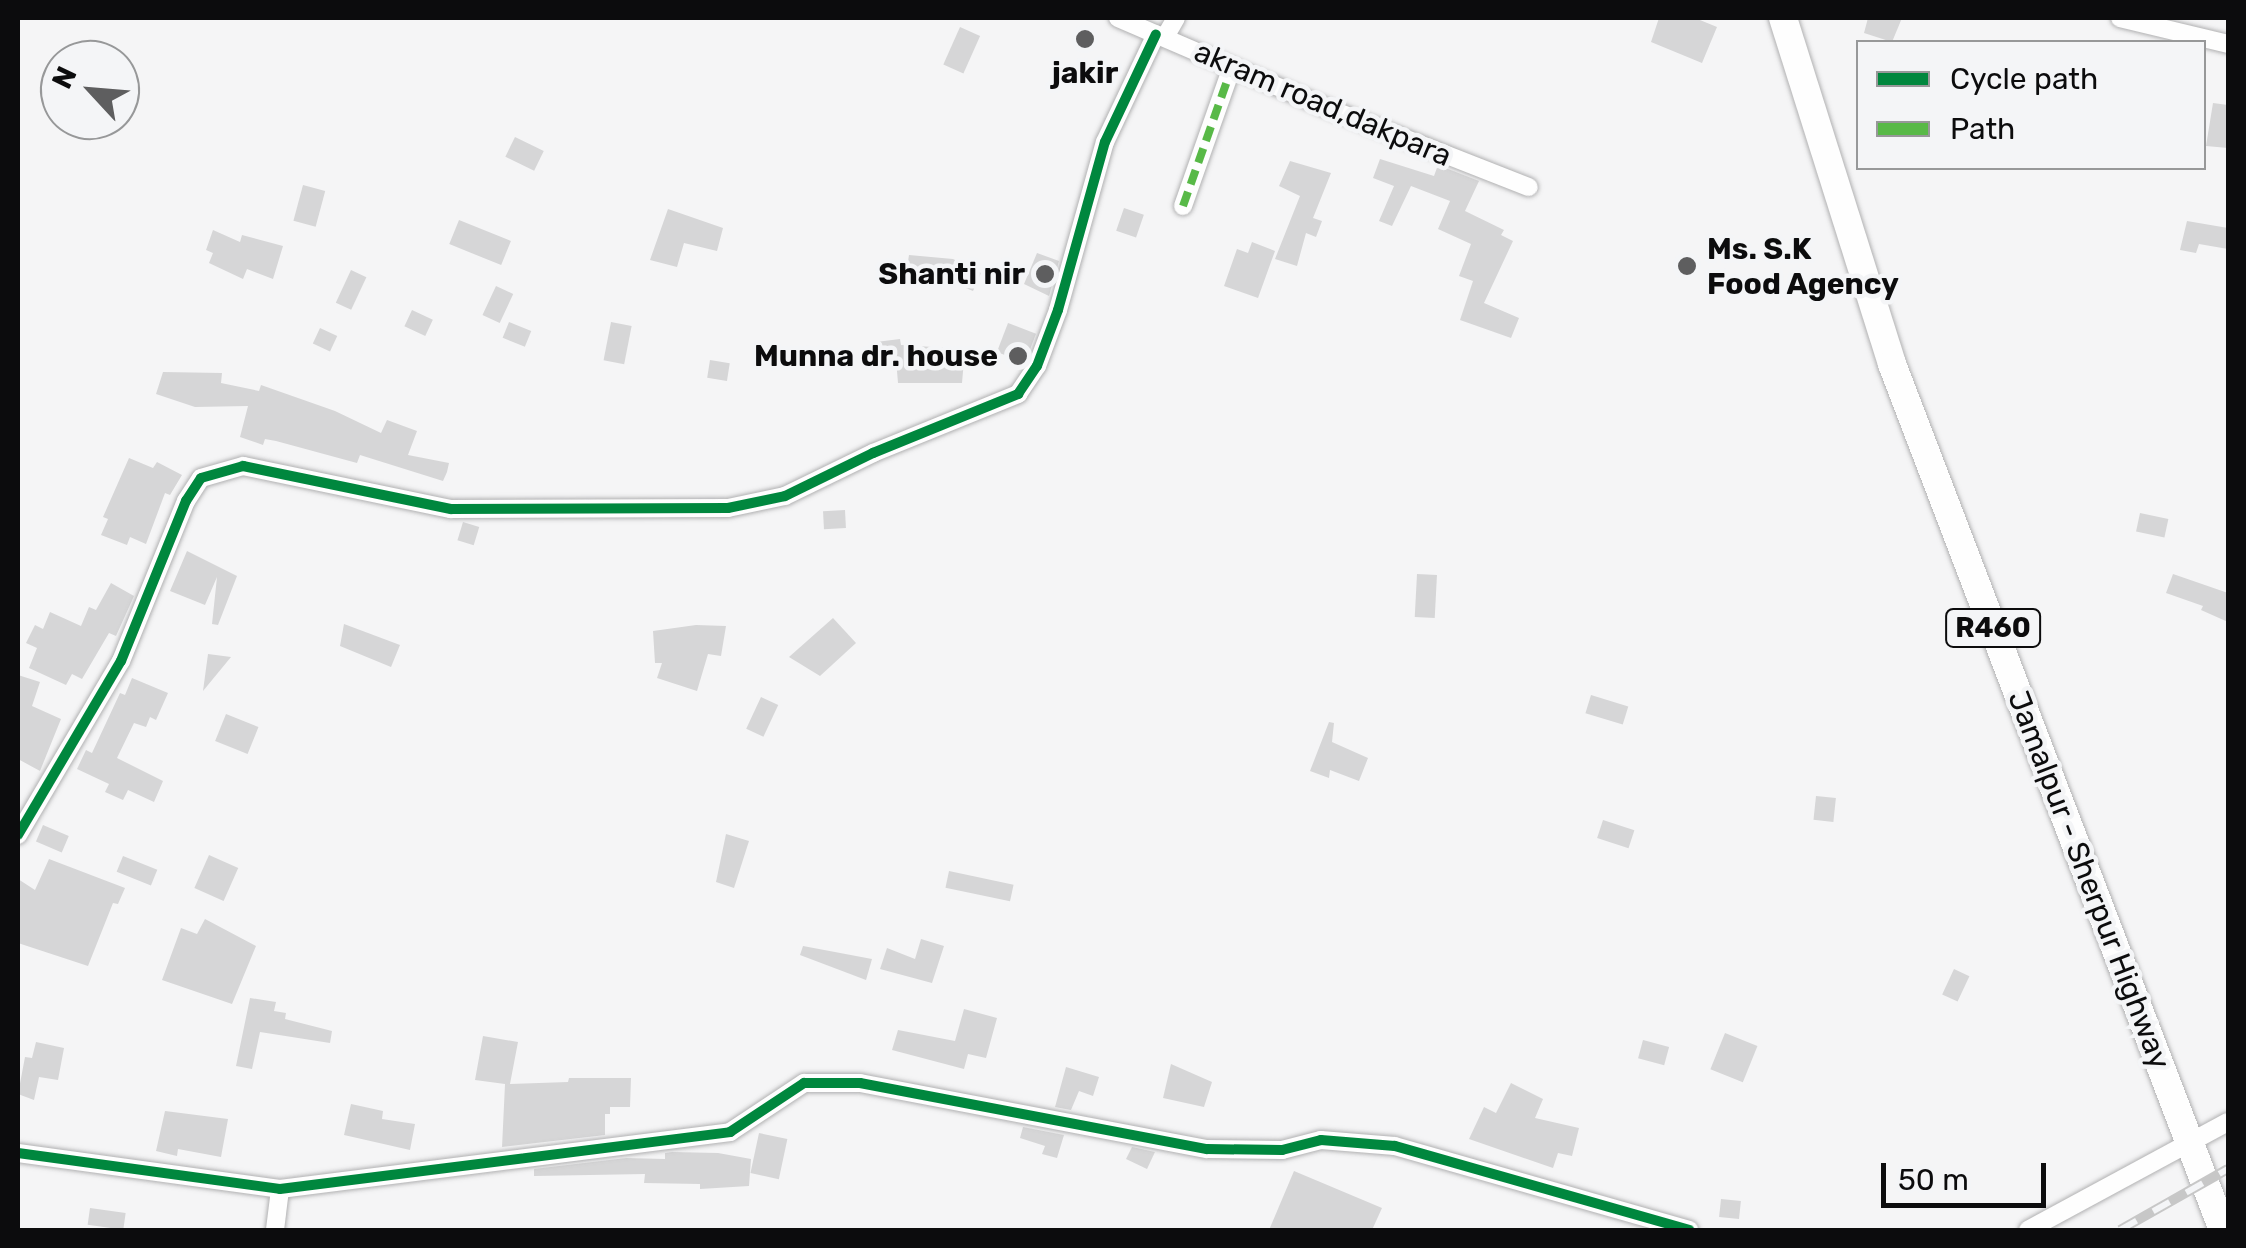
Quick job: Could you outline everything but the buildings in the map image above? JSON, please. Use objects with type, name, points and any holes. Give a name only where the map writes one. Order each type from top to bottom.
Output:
[{"type":"main road","name":"Jamalpur - Sherpur Highway","points":[[1783,18],[1892,364],[2223,1230]]},
{"type":"street","name":"akram road,dakpara","points":[[1118,18],[1529,187]]},
{"type":"street","points":[[18,835],[121,661],[186,501],[201,478],[243,466],[451,509],[728,508],[784,496],[873,453],[1018,394],[1037,366],[1078,249],[1105,142],[1161,36],[1176,18]]},
{"type":"street","points":[[2120,18],[2228,44]]},
{"type":"street","points":[[1182,206],[1232,68]]},
{"type":"street","points":[[18,1153],[280,1189],[730,1132],[804,1083],[860,1083],[1206,1149],[1282,1150],[1321,1140],[1394,1146],[1689,1230]]},
{"type":"street","points":[[2028,1230],[2228,1122]]},
{"type":"street","points":[[276,1230],[280,1189]]},
{"type":"railway","points":[[2120,1230],[2228,1169]]},
{"type":"marked path","points":[[1183,206],[1232,67]]},
{"type":"cycle path","points":[[18,835],[121,661],[186,501],[201,478],[243,466],[451,509],[728,508],[785,496],[873,453],[1018,394],[1037,366],[1058,310],[1105,142],[1156,34]]},
{"type":"cycle path","points":[[18,1153],[280,1189],[730,1132],[804,1083],[860,1083],[1207,1149],[1282,1150],[1321,1140],[1395,1146],[1689,1230]]},
{"type":"place","name":"jakir","points":[[1085,39]]},
{"type":"place","name":"Ms. S.K Food Agency","points":[[1687,266]]},
{"type":"place","name":"Shanti nir","points":[[1045,274]]},
{"type":"place","name":"Munna dr. house","points":[[1018,356]]}]
